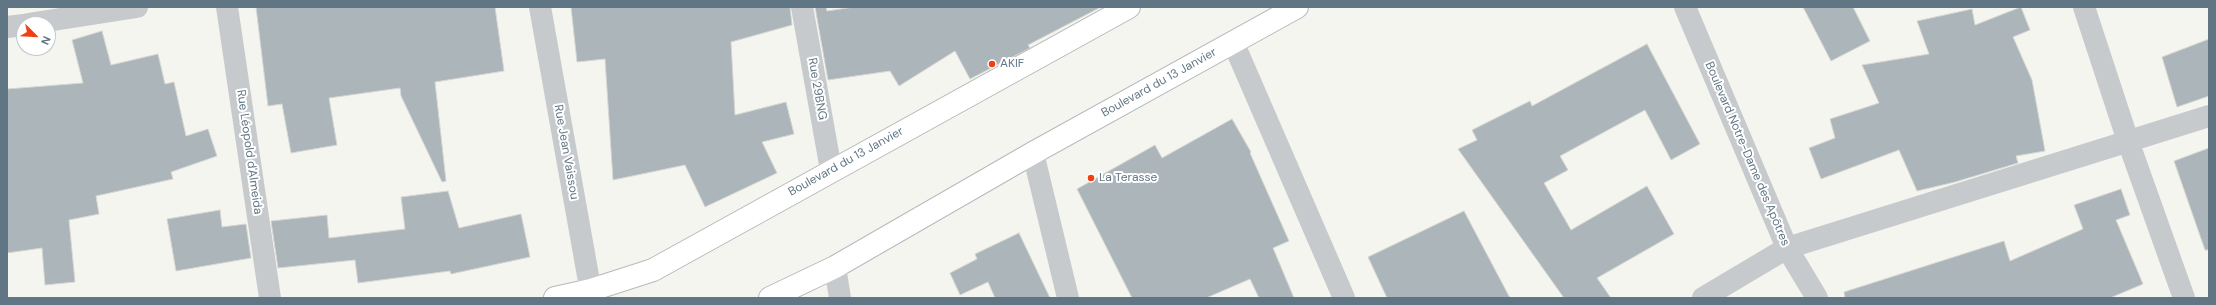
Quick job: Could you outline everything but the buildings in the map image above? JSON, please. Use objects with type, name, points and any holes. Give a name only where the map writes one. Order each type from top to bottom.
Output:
[{"type":"highway","name":"Boulevard du 13 Janvier","points":[[555,298],[592,294],[653,270],[831,170],[1129,7]]},
{"type":"highway","name":"Boulevard du 13 Janvier","points":[[770,298],[835,267],[1033,153],[1296,7]]},
{"type":"street","points":[[56,20],[137,7]]},
{"type":"street","name":"Rue Léopold d'Almeida","points":[[227,7],[270,298]]},
{"type":"street","name":"Rue Jean Vaissou","points":[[540,7],[592,294]]},
{"type":"street","name":"Rue 29BNG","points":[[802,7],[831,170]]},
{"type":"street","name":"Boulevard Notre-Dame des Apôtres","points":[[1685,7],[1787,248],[1816,298]]},
{"type":"street","points":[[2084,7],[2128,141],[2184,298]]},
{"type":"street","points":[[1233,42],[1344,298]]},
{"type":"street","points":[[1703,298],[1787,248],[2209,116]]},
{"type":"street","points":[[1033,153],[1068,298]]},
{"type":"street","points":[[835,267],[840,298]]},
{"type":"place","name":"AKIF","points":[[992,64]]},
{"type":"place","name":"La Terasse","points":[[1091,178]]}]
